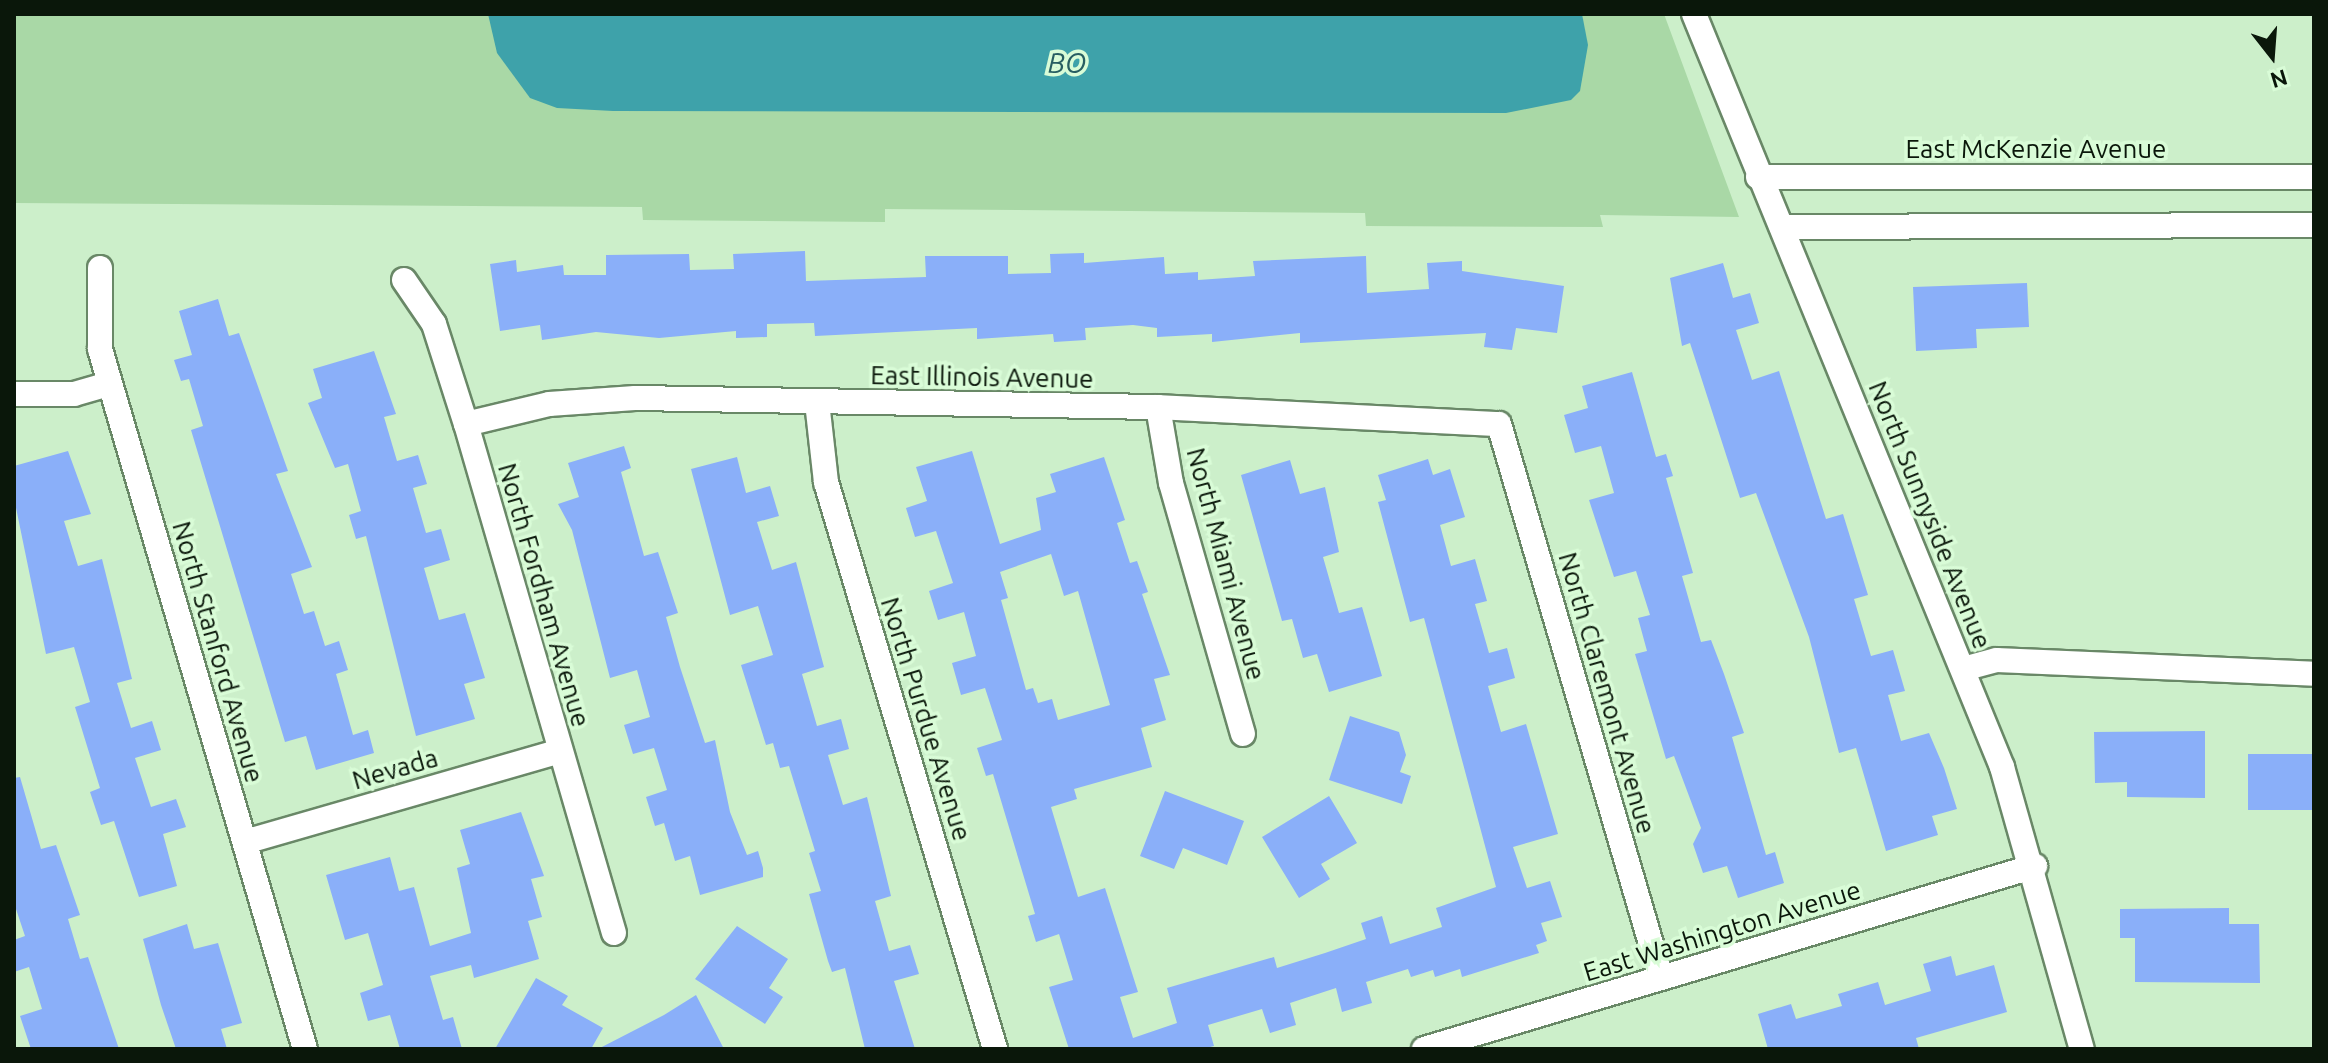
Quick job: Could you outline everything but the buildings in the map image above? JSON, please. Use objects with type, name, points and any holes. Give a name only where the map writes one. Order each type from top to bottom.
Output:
[{"type":"street","name":"North Sunnyside Avenue","points":[[1694,14],[1758,177],[1782,227],[1963,669],[2035,866],[2082,1049]]},
{"type":"street","name":"East McKenzie Avenue","points":[[1758,177],[2314,177]]},
{"type":"street","points":[[1782,227],[2314,225]]},
{"type":"street","name":"North Stanford Avenue","points":[[100,268],[96,309],[110,384],[305,1049]]},
{"type":"street","name":"North Fordham Avenue","points":[[404,280],[434,324],[614,933]]},
{"type":"street","points":[[14,394],[74,394],[110,384]]},
{"type":"street","name":"East Illinois Avenue","points":[[466,424],[549,404],[621,399],[1158,407],[1499,424]]},
{"type":"street","name":"North Purdue Avenue","points":[[817,402],[826,482],[995,1049]]},
{"type":"street","name":"North Miami Avenue","points":[[1158,407],[1171,483],[1243,734]]},
{"type":"street","name":"North Claremont Avenue","points":[[1499,424],[1661,978]]},
{"type":"street","points":[[1963,669],[1997,660],[2314,674]]},
{"type":"street","name":"Nevada","points":[[245,842],[560,751]]},
{"type":"street","name":"East Washington Avenue","points":[[1424,1049],[2035,866]]},
{"type":"green space","points":[[14,14],[1664,14],[1739,217],[1600,215],[1603,227],[1366,226],[1365,213],[885,209],[885,222],[643,220],[642,207],[14,203]]},
{"type":"water","name":"BO","points":[[488,14],[1582,14],[1588,45],[1580,91],[1571,100],[1506,113],[613,111],[557,108],[530,98],[497,53]]}]
